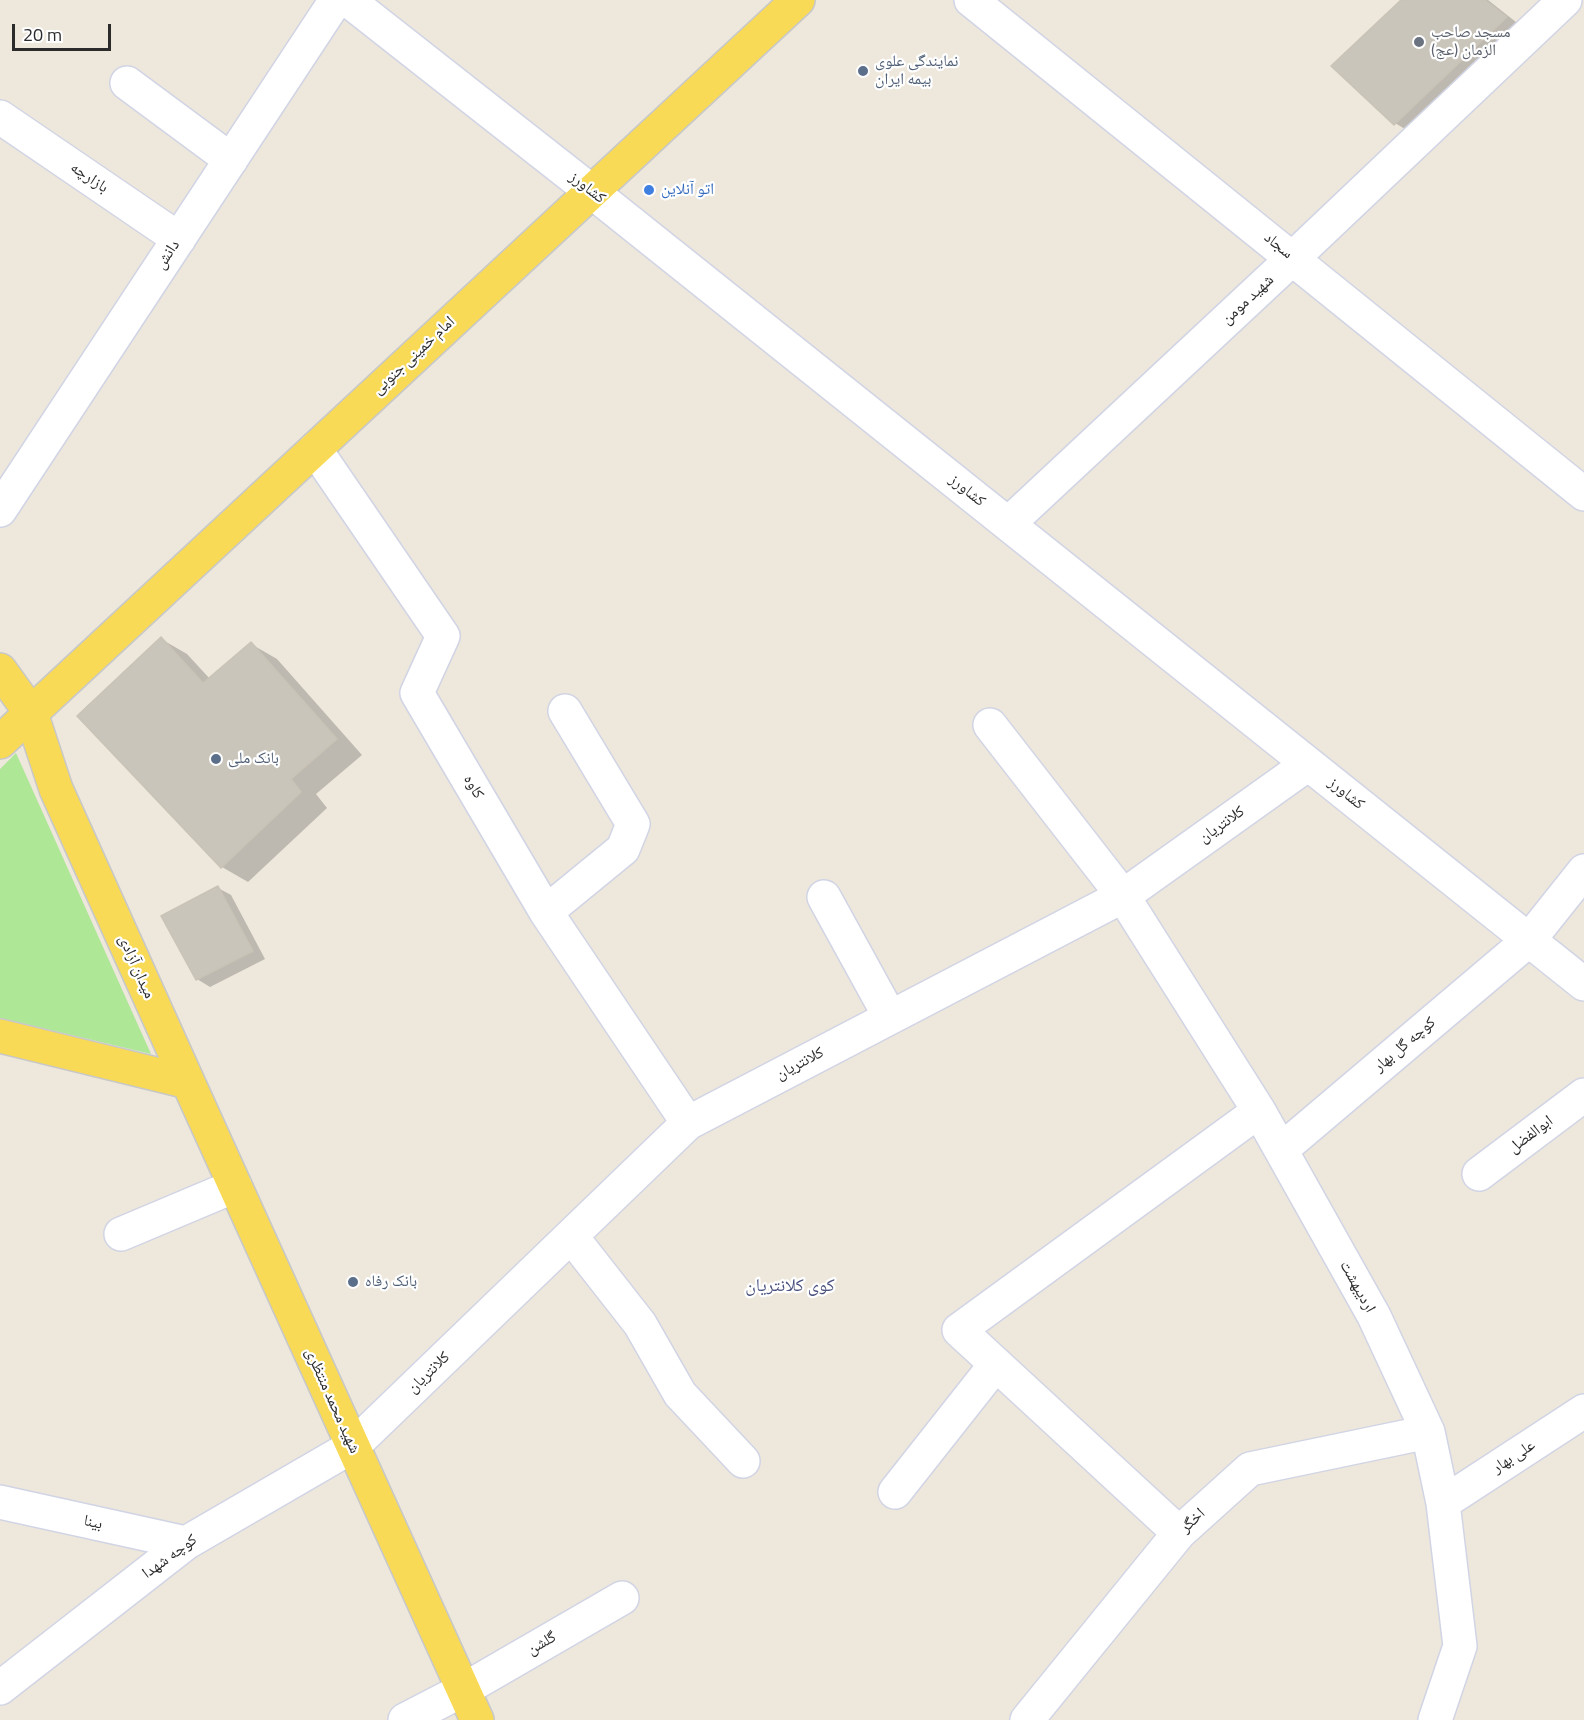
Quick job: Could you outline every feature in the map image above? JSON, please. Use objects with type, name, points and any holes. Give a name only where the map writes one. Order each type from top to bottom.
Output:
[{"type":"main road","name":"امام خمینی جنوبی","points":[[31,713],[798,0]]},
{"type":"main road","points":[[0,670],[31,713],[0,742]]},
{"type":"main road","name":"میدان آزادی","points":[[31,713],[56,789],[188,1082]]},
{"type":"main road","points":[[0,1036],[188,1082]]},
{"type":"main road","name":"شهید محمد منتظری","points":[[188,1082],[477,1720]]},
{"type":"street","name":"دانش","points":[[0,510],[336,0]]},
{"type":"street","name":"کشاورز","points":[[348,0],[591,191],[1584,984]]},
{"type":"street","name":"سجاد","points":[[971,0],[1584,494]]},
{"type":"street","name":"شهید مومن","points":[[1008,524],[1568,6]]},
{"type":"street","points":[[127,84],[231,160]]},
{"type":"street","name":"بازارچه","points":[[0,117],[179,239]]},
{"type":"street","name":"کاوه","points":[[315,449],[443,636],[417,693],[546,912],[688,1123]]},
{"type":"street","points":[[546,912],[623,849],[633,824],[565,711]]},
{"type":"street","name":"اردیبهشت","points":[[990,725],[1122,896],[1259,1111],[1374,1316],[1428,1432],[1443,1503],[1460,1646],[1435,1720]]},
{"type":"street","name":"کلانتریان","points":[[353,1446],[688,1123],[1122,896],[1308,764]]},
{"type":"street","name":"کوچه گل بهار","points":[[1281,1150],[1529,940],[1584,871]]},
{"type":"street","points":[[824,897],[890,1017]]},
{"type":"street","name":"ابوالفضل","points":[[1479,1174],[1584,1095]]},
{"type":"street","points":[[1179,1533],[959,1330],[1259,1111]]},
{"type":"street","points":[[121,1234],[235,1186]]},
{"type":"street","points":[[571,1236],[640,1324],[680,1394],[743,1461]]},
{"type":"street","points":[[895,1492],[996,1364]]},
{"type":"street","name":"علی بهار","points":[[1443,1503],[1582,1416]]},
{"type":"street","name":"اخگر","points":[[1028,1720],[1179,1533],[1250,1469],[1428,1432]]},
{"type":"street","name":"کوچه شهدا","points":[[0,1688],[186,1543],[353,1446]]},
{"type":"street","name":"بینا","points":[[0,1502],[186,1543]]},
{"type":"street","name":"گلشن","points":[[405,1720],[463,1690],[622,1598]]},
{"type":"green space","points":[[16,753],[151,1054],[0,1018],[0,769]]},
{"type":"building","name":"مسجد صاحب الزمان (عج)","points":[[1401,0],[1485,0],[1507,17],[1394,125],[1331,66]]},
{"type":"building","name":"بانک ملی","points":[[161,637],[203,683],[251,642],[337,739],[291,779],[301,792],[221,868],[77,716]]},
{"type":"building","points":[[218,886],[253,951],[196,980],[161,916]]},
{"type":"place","name":"مسجد صاحب الزمان (عج)","points":[[1419,42]]},
{"type":"place","name":"نمایندگی علوی بیمه ایران","points":[[863,71]]},
{"type":"place","name":"اتو آنلاین","points":[[649,190]]},
{"type":"place","name":"بانک ملی","points":[[216,759]]},
{"type":"place","name":"بانک رفاه","points":[[353,1282]]},
{"type":"district","name":"کوی کلانتریان","points":[[790,1287]]}]
